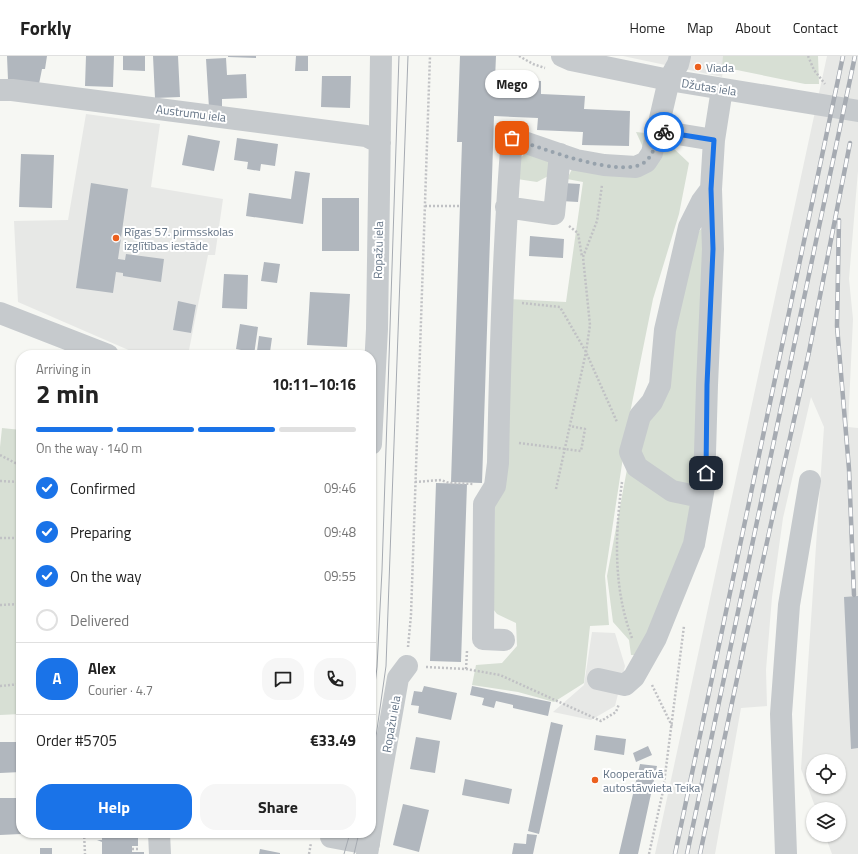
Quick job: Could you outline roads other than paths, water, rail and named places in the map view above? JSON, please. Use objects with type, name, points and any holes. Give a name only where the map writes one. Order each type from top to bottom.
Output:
[{"type":"street","name":"Ropažu iela","points":[[376,350],[382,56]]},
{"type":"street","name":"Džutas iela","points":[[562,56],[571,60],[669,80],[858,111]]},
{"type":"street","points":[[504,640],[483,639],[484,504],[495,486],[498,441],[506,207],[512,138],[576,160],[604,165],[636,167],[646,162],[652,153],[659,131],[669,80],[678,64],[680,56]]},
{"type":"street","points":[[598,679],[625,685],[634,677],[656,638],[694,544],[706,473],[707,385],[713,249],[711,189],[714,140],[722,89]]},
{"type":"street","name":"Austrumu iela","points":[[0,90],[12,90],[366,136],[380,143]]},
{"type":"street","points":[[659,131],[714,140]]},
{"type":"street","points":[[506,207],[554,214],[560,154]]},
{"type":"street","points":[[701,498],[672,491],[637,467],[630,452],[640,416],[652,402],[660,385],[665,330],[689,227],[702,201],[711,189]]},
{"type":"street","points":[[0,313],[95,350]]},
{"type":"street","points":[[786,854],[782,706],[789,605],[810,481]]},
{"type":"street","name":"Ropažu iela","points":[[376,803],[398,678],[407,666]]},
{"type":"street","points":[[159,838],[160,854]]},
{"type":"street","name":"Ropažu iela","points":[[368,849],[370,838]]},
{"type":"street","points":[[330,841],[368,849]]},
{"type":"tram line","points":[[376,676],[382,570],[399,56]]},
{"type":"tram line","points":[[376,737],[386,666],[408,56]]},
{"type":"tram line","points":[[344,854],[349,838]]},
{"type":"tram line","points":[[354,854],[358,838]]},
{"type":"railway","points":[[675,854],[843,56]]},
{"type":"railway","points":[[687,854],[855,56]]},
{"type":"railway","points":[[700,854],[809,352],[850,143]]},
{"type":"railway","points":[[839,220],[837,326],[849,469],[854,595]]},
{"type":"place","name":"Viada","points":[[698,67]]},
{"type":"place","name":"Mego","points":[[512,138]]},
{"type":"place","name":"Rīgas 57. pirmsskolas izglītības iestāde","points":[[116,238]]},
{"type":"place","name":"Kooperatīvā autostāvvieta Teika","points":[[595,780]]}]
